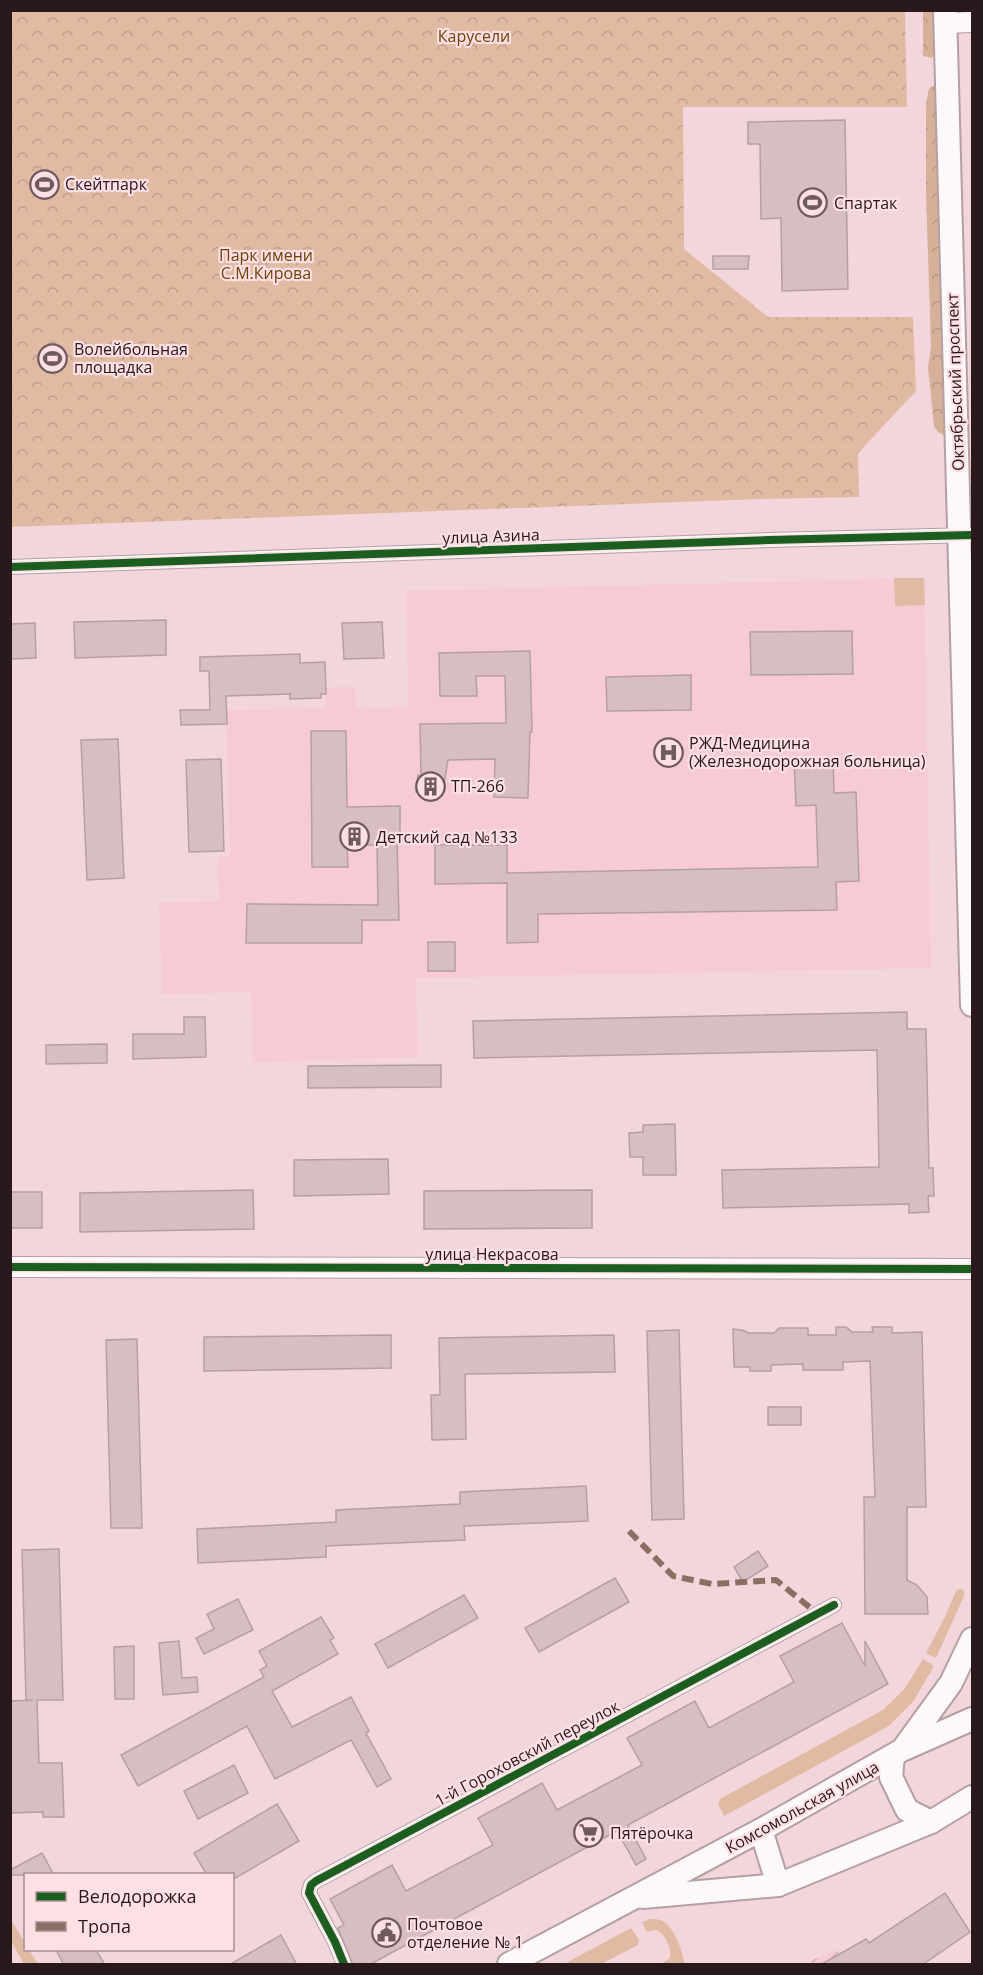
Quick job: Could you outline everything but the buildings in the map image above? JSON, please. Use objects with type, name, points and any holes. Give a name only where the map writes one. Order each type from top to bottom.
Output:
[{"type":"main road","name":"Октябрьский проспект","points":[[945,17],[966,535],[972,1005]]},
{"type":"main road","points":[[931,1822],[907,1810],[891,1777],[898,1753],[951,1683],[972,1639]]},
{"type":"main road","name":"Комсомольская улица","points":[[509,1965],[761,1830],[898,1753],[970,1724]]},
{"type":"main road","name":"Комсомольская улица","points":[[633,1898],[778,1886],[931,1822],[972,1797]]},
{"type":"main road","points":[[761,1830],[778,1886]]},
{"type":"street","points":[[945,17],[972,22]]},
{"type":"street","name":"улица Азина","points":[[10,567],[966,535]]},
{"type":"street","name":"улица Некрасова","points":[[10,1267],[972,1269]]},
{"type":"street","name":"1-й Гороховский переулок","points":[[344,1965],[335,1942],[309,1893],[311,1885],[316,1881],[834,1605]]},
{"type":"shaded area","name":"РЖД-Медицина (Железнодорожная больница)","points":[[924,578],[931,968],[416,978],[418,1057],[253,1062],[251,992],[162,994],[159,903],[219,901],[218,857],[230,856],[226,710],[326,708],[326,688],[339,687],[355,687],[356,709],[408,707],[406,591]]},
{"type":"shaded area","points":[[837,1950],[843,1964],[812,1964],[810,1961]]},
{"type":"green space","name":"Парк имени С.М.Кирова","points":[[10,11],[905,11],[907,107],[683,107],[684,249],[768,317],[913,317],[916,391],[858,453],[859,497],[11,527]]},
{"type":"green space","points":[[923,11],[935,11],[933,32],[935,52],[932,58],[923,56]]},
{"type":"green space","points":[[935,85],[939,93],[949,418],[944,435],[934,426],[928,367],[931,347],[926,193],[926,105],[929,88]]},
{"type":"green space","points":[[894,578],[924,578],[925,605],[895,606]]},
{"type":"green space","points":[[961,1589],[964,1591],[964,1596],[936,1658],[926,1653],[955,1593]]},
{"type":"green space","points":[[923,1659],[934,1666],[913,1702],[889,1726],[724,1816],[718,1804],[720,1799],[883,1710],[905,1688]]},
{"type":"green space","points":[[10,1918],[24,1941],[24,1951],[30,1951],[38,1964],[24,1964],[11,1941]]},
{"type":"green space","points":[[657,1919],[668,1925],[675,1935],[684,1964],[661,1964],[670,1958],[670,1950],[665,1938],[659,1932],[656,1930],[647,1932],[642,1922]]},
{"type":"green space","points":[[631,1928],[639,1940],[638,1945],[601,1964],[564,1964]]},
{"type":"marked path","points":[[629,1531],[673,1576],[712,1584],[776,1580],[818,1614]]},
{"type":"cycle path","points":[[10,567],[972,535]]},
{"type":"cycle path","points":[[10,1267],[972,1269]]},
{"type":"cycle path","points":[[344,1964],[309,1893],[311,1885],[316,1881],[834,1605]]},
{"type":"place","name":"Скейтпарк","points":[[44,184]]},
{"type":"place","name":"Спартак","points":[[813,203]]},
{"type":"place","name":"Волейбольная площадка","points":[[53,358]]},
{"type":"place","name":"РЖД-Медицина (Железнодорожная больница)","points":[[668,752]]},
{"type":"place","name":"ТП-266","points":[[430,786]]},
{"type":"place","name":"Детский сад №133","points":[[355,837]]},
{"type":"place","name":"Пятёрочка","points":[[589,1833]]},
{"type":"place","name":"Почтовое отделение № 1","points":[[386,1933]]},
{"type":"park label","name":"Карусели","points":[[474,36]]}]
